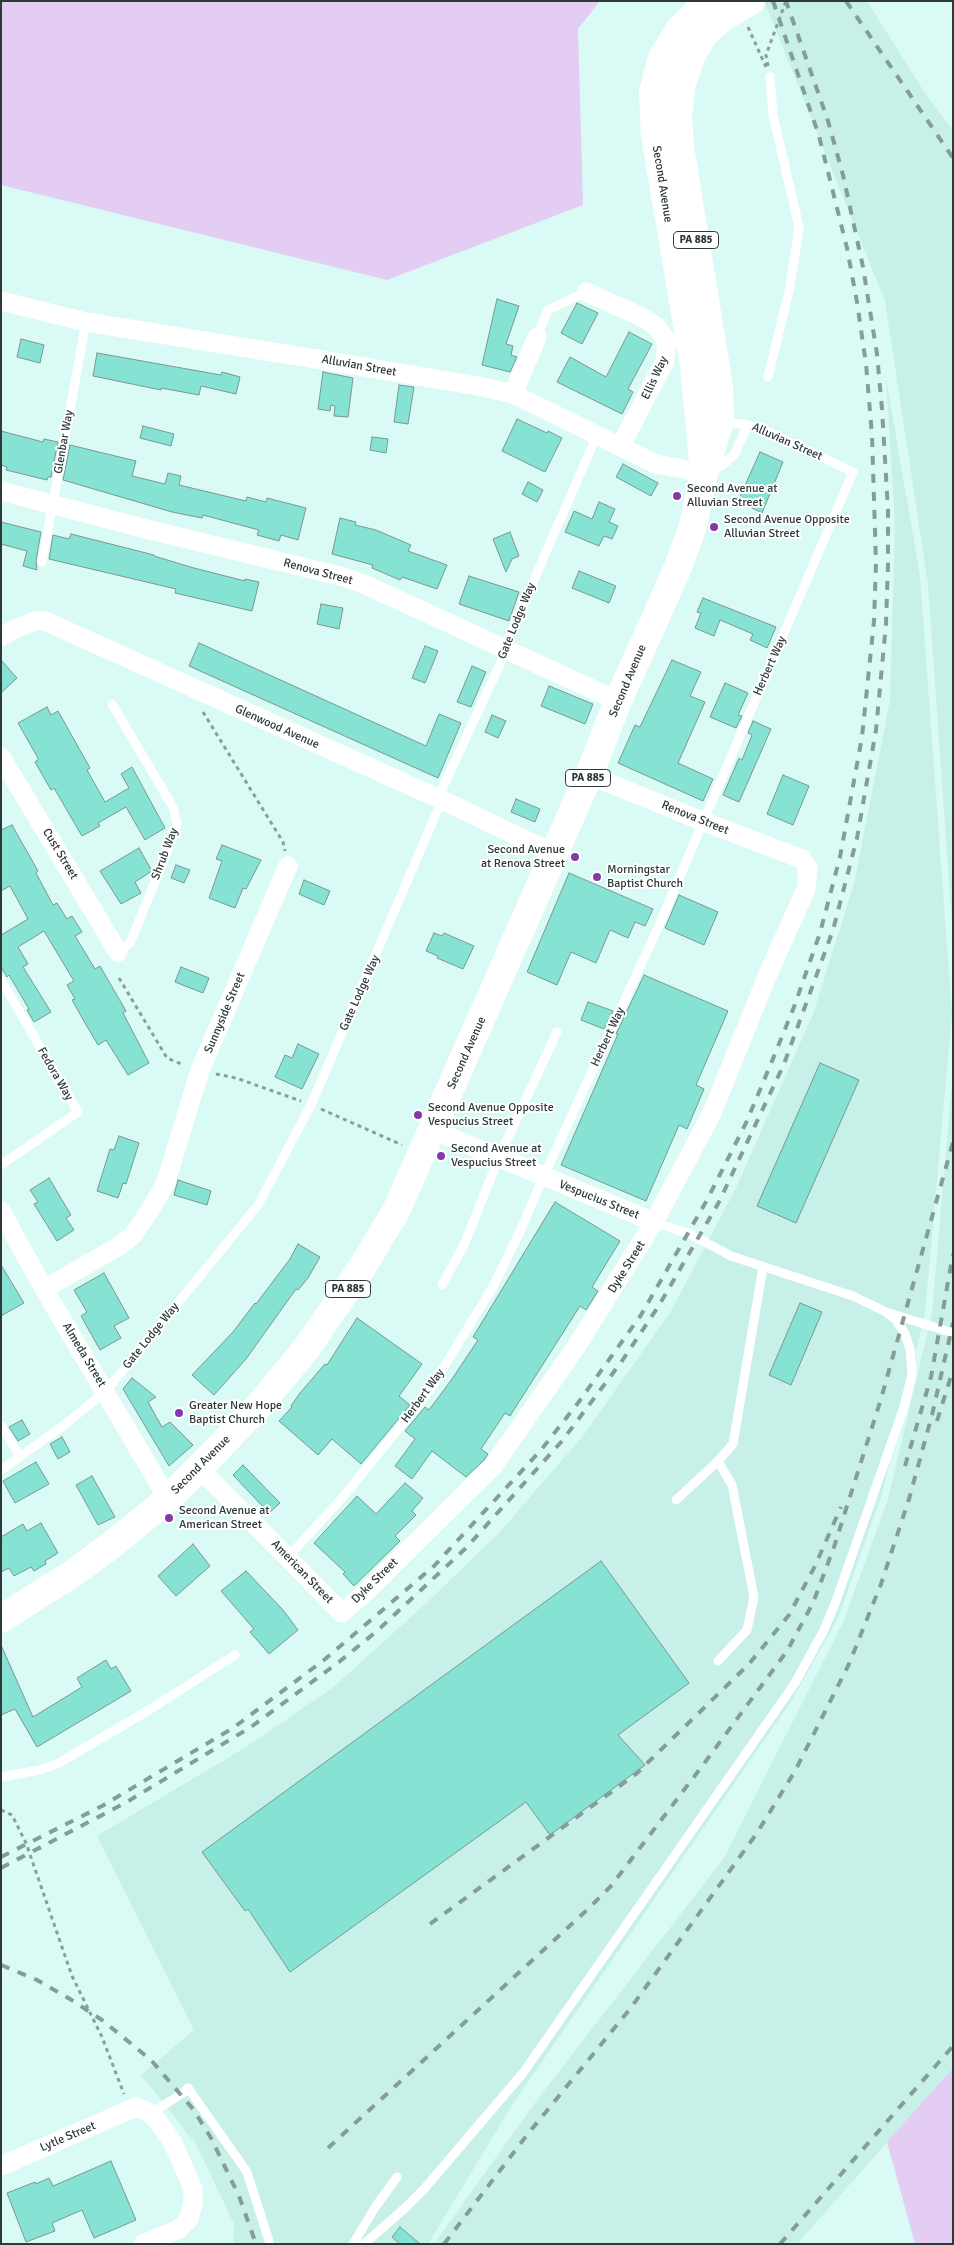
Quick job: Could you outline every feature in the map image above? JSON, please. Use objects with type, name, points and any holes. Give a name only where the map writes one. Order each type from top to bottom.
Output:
[{"type":"main road","name":"Second Avenue","points":[[1,1619],[75,1572],[168,1499],[282,1379],[330,1315],[396,1211],[433,1130],[553,853],[589,775],[618,701],[676,572],[693,526],[704,473],[720,421],[720,386],[684,177],[678,116],[681,86],[691,56],[705,34],[731,10]]},
{"type":"main road","name":"Second Avenue","points":[[704,473],[694,366],[655,135],[653,92],[662,58],[679,30],[731,10]]},
{"type":"street","name":"Ellis Way","points":[[586,292],[640,316],[656,326],[667,341],[665,361],[620,447]]},
{"type":"street","name":"Alluvian Street","points":[[1,301],[86,322],[478,386],[513,394],[656,464],[704,473]]},
{"type":"street","points":[[513,394],[537,337]]},
{"type":"street","name":"Renova Street","points":[[1,490],[146,529],[344,577],[366,585],[618,701]]},
{"type":"street","name":"Glenwood Avenue","points":[[1,637],[35,621],[46,621],[442,800],[553,853]]},
{"type":"street","name":"Cust Street","points":[[1,757],[118,952]]},
{"type":"street","name":"Renova Street","points":[[589,775],[802,859]]},
{"type":"street","name":"Dyke Street","points":[[342,1613],[368,1590],[493,1466],[576,1347],[654,1222],[712,1113],[768,974],[806,890],[808,869],[802,859]]},
{"type":"street","name":"Sunnyside Street","points":[[44,1289],[121,1245],[134,1235],[150,1210],[166,1182],[200,1070],[288,866]]},
{"type":"street","name":"Vespucius Street","points":[[433,1130],[499,1157],[543,1178],[654,1222]]},
{"type":"street","name":"Almeda Street","points":[[1,1211],[44,1289],[106,1391],[168,1499]]},
{"type":"street","name":"American Street","points":[[199,1468],[288,1556],[342,1613]]},
{"type":"street","points":[[143,2111],[165,2130],[173,2143],[193,2188],[193,2204],[188,2219],[179,2229],[143,2244]]},
{"type":"street","name":"Lytle Street","points":[[1,2166],[143,2111]]},
{"type":"lane","points":[[768,377],[790,287],[799,227],[773,115],[770,77]]},
{"type":"lane","points":[[537,337],[548,310],[586,292]]},
{"type":"lane","name":"Glenbar Way","points":[[42,562],[86,322]]},
{"type":"lane","name":"Alluvian Street","points":[[720,421],[748,424],[764,430],[853,472]]},
{"type":"lane","points":[[704,473],[720,467],[734,455],[748,424]]},
{"type":"lane","name":"Gate Lodge Way","points":[[1,1470],[62,1426],[106,1391],[258,1205],[311,1105],[442,800],[443,788],[501,662],[504,649],[596,435]]},
{"type":"lane","name":"Herbert Way","points":[[288,1556],[343,1496],[430,1390],[494,1284],[522,1227],[656,932],[702,821],[802,595],[853,472]]},
{"type":"lane","name":"Shrub Way","points":[[112,704],[173,807],[177,823],[130,943],[118,952]]},
{"type":"lane","name":"Fedora Way","points":[[1,980],[78,1112],[1,1165]]},
{"type":"lane","points":[[442,1285],[464,1245],[499,1157],[557,1032]]},
{"type":"lane","points":[[364,2244],[425,2188],[523,2073],[774,1716],[809,1660],[824,1630],[850,1564],[898,1427],[909,1388],[912,1362],[910,1349],[901,1328],[886,1312],[874,1304],[853,1296],[731,1256],[690,1234],[654,1222]]},
{"type":"lane","points":[[676,1500],[718,1461],[733,1444],[763,1267]]},
{"type":"lane","points":[[886,1312],[953,1333]]},
{"type":"lane","points":[[1,1426],[20,1457]]},
{"type":"lane","points":[[718,1461],[732,1485],[754,1597],[747,1630],[718,1661]]},
{"type":"lane","points":[[1,1777],[40,1770],[59,1763],[149,1710],[235,1655]]},
{"type":"lane","points":[[143,2111],[183,2093],[188,2088],[247,2172],[270,2244]]},
{"type":"lane","points":[[353,2244],[376,2206],[397,2177]]},
{"type":"path","points":[[766,55],[786,1]]},
{"type":"path","points":[[731,10],[770,77]]},
{"type":"path","points":[[199,704],[283,842],[288,866]]},
{"type":"path","points":[[118,978],[167,1058],[193,1068]]},
{"type":"path","points":[[209,1073],[236,1078],[306,1103]]},
{"type":"path","points":[[315,1106],[408,1147]]},
{"type":"path","points":[[1,1810],[12,1816],[24,1838],[72,1976],[102,2037],[127,2100],[143,2111]]},
{"type":"shaded area","points":[[1,1],[600,1],[578,29],[583,205],[387,280],[1,185]]},
{"type":"shaded area","points":[[764,1],[867,1],[925,93],[953,130],[953,940],[928,584],[885,301]]},
{"type":"shaded area","points":[[886,378],[920,576],[952,1014],[925,1313],[882,1494],[838,1618],[792,1700],[512,2105],[428,2244],[233,2244],[234,2224],[196,2144],[141,2075],[194,2030],[97,1836],[246,1747],[331,1689],[422,1607],[497,1535],[583,1436],[671,1311],[736,1188],[813,1014],[854,884],[890,700],[895,524]]},
{"type":"shaded area","points":[[953,1071],[953,2068],[797,2244],[434,2244],[537,2100],[724,1858],[844,1620],[888,1499],[932,1313]]},
{"type":"shaded area","points":[[953,2068],[953,2244],[915,2244],[887,2142]]},
{"type":"building","points":[[497,299],[519,306],[506,344],[513,346],[511,355],[517,357],[510,372],[482,365]]},
{"type":"building","points":[[577,303],[598,313],[582,344],[561,333]]},
{"type":"building","points":[[629,332],[652,344],[628,389],[633,392],[622,414],[557,382],[570,357],[606,377]]},
{"type":"building","points":[[21,339],[44,345],[40,363],[17,357]]},
{"type":"building","points":[[97,353],[221,375],[222,372],[240,377],[236,394],[201,386],[199,395],[161,388],[161,390],[93,376]]},
{"type":"building","points":[[323,372],[353,378],[348,417],[334,416],[335,406],[331,405],[330,411],[318,409]]},
{"type":"building","points":[[399,385],[414,387],[408,424],[394,422]]},
{"type":"building","points":[[517,419],[562,438],[545,472],[502,451]]},
{"type":"building","points":[[143,426],[174,434],[171,446],[140,438]]},
{"type":"building","points":[[1,431],[43,442],[44,439],[58,442],[51,477],[48,477],[47,480],[6,470],[7,467],[1,465]]},
{"type":"building","points":[[372,437],[388,439],[386,453],[370,450]]},
{"type":"building","points":[[70,445],[136,461],[132,476],[165,484],[168,473],[181,476],[179,485],[246,501],[247,497],[266,502],[267,498],[306,508],[298,540],[281,535],[279,541],[257,535],[259,530],[203,515],[202,518],[172,512],[63,480]]},
{"type":"building","points":[[760,452],[783,462],[762,513],[738,501]]},
{"type":"building","points":[[623,464],[658,483],[651,496],[616,477]]},
{"type":"building","points":[[528,482],[543,490],[537,502],[522,494]]},
{"type":"building","points":[[599,502],[615,509],[609,522],[618,526],[612,539],[604,536],[599,546],[565,532],[574,511],[592,519]]},
{"type":"building","points":[[340,518],[356,522],[355,525],[376,530],[411,545],[408,551],[447,565],[437,589],[402,577],[400,580],[372,568],[373,565],[332,554]]},
{"type":"building","points":[[1,522],[41,532],[36,561],[37,570],[23,566],[27,551],[1,544]]},
{"type":"building","points":[[510,532],[519,556],[512,559],[506,572],[493,539]]},
{"type":"building","points":[[71,534],[154,555],[194,568],[245,581],[245,579],[259,582],[252,611],[175,593],[176,589],[49,559],[53,535],[69,539]]},
{"type":"building","points":[[579,571],[616,586],[609,603],[572,588]]},
{"type":"building","points":[[469,576],[519,592],[509,621],[459,604]]},
{"type":"building","points":[[703,598],[776,627],[767,648],[750,640],[753,634],[720,620],[714,636],[695,628],[701,613],[697,612]]},
{"type":"building","points":[[321,604],[343,608],[339,629],[317,624]]},
{"type":"building","points":[[199,643],[426,746],[439,714],[461,723],[438,778],[189,666]]},
{"type":"building","points":[[425,646],[438,651],[425,683],[412,678]]},
{"type":"building","points":[[1,660],[17,678],[1,693]]},
{"type":"building","points":[[672,660],[701,672],[690,696],[705,702],[678,763],[713,779],[703,801],[618,763],[635,725],[640,727]]},
{"type":"building","points":[[472,666],[486,672],[471,707],[457,702]]},
{"type":"building","points":[[725,683],[748,693],[738,715],[742,716],[736,728],[710,717]]},
{"type":"building","points":[[549,686],[593,704],[585,724],[541,706]]},
{"type":"building","points":[[47,707],[51,715],[58,711],[90,768],[87,770],[105,802],[129,788],[121,774],[132,767],[165,828],[145,840],[126,807],[98,823],[100,826],[82,836],[54,788],[51,790],[35,762],[38,758],[18,723]]},
{"type":"building","points":[[492,715],[506,721],[498,738],[485,732]]},
{"type":"building","points":[[753,721],[771,729],[739,802],[723,795],[739,758],[742,760],[752,735],[748,733]]},
{"type":"building","points":[[783,775],[809,786],[793,825],[767,814]]},
{"type":"building","points":[[516,799],[540,809],[535,822],[511,812]]},
{"type":"building","points":[[12,825],[38,871],[36,873],[53,905],[57,903],[67,919],[72,916],[82,932],[75,936],[95,969],[100,966],[126,1011],[123,1013],[149,1063],[128,1075],[106,1040],[98,1045],[85,1023],[72,1000],[75,999],[67,985],[74,981],[44,931],[18,947],[28,964],[23,967],[51,1012],[34,1022],[27,1010],[29,1009],[9,975],[7,977],[1,967],[1,935],[28,919],[10,886],[1,891],[1,830]]},
{"type":"building","points":[[222,845],[261,860],[246,889],[243,888],[235,908],[209,898],[222,861],[216,859]]},
{"type":"building","points":[[139,848],[152,871],[135,882],[141,893],[121,904],[100,871]]},
{"type":"building","points":[[176,865],[190,870],[184,883],[171,878]]},
{"type":"building","points":[[569,873],[653,909],[645,926],[635,922],[628,938],[610,930],[596,963],[571,952],[557,985],[527,972]]},
{"type":"building","points":[[304,880],[330,891],[324,905],[299,894]]},
{"type":"building","points":[[679,895],[718,912],[704,945],[665,928]]},
{"type":"building","points":[[434,933],[442,936],[444,933],[474,946],[463,969],[426,951]]},
{"type":"building","points":[[181,967],[209,978],[203,993],[175,982]]},
{"type":"building","points":[[644,975],[728,1011],[696,1085],[704,1089],[687,1129],[679,1125],[646,1201],[561,1165],[618,1034],[616,1034]]},
{"type":"building","points":[[588,1002],[613,1011],[604,1029],[581,1020]]},
{"type":"building","points":[[298,1044],[319,1054],[302,1089],[275,1077],[285,1055],[292,1058]]},
{"type":"building","points":[[820,1063],[859,1080],[796,1223],[757,1206]]},
{"type":"building","points":[[119,1136],[139,1143],[126,1184],[123,1183],[118,1198],[97,1191],[110,1149],[114,1150]]},
{"type":"building","points":[[49,1178],[71,1215],[66,1218],[74,1230],[57,1241],[34,1204],[38,1202],[30,1190]]},
{"type":"building","points":[[178,1180],[211,1191],[207,1205],[174,1195]]},
{"type":"building","points":[[555,1202],[620,1241],[592,1287],[598,1291],[586,1310],[580,1306],[510,1416],[505,1413],[481,1449],[488,1454],[484,1460],[466,1477],[432,1451],[412,1479],[395,1466],[415,1439],[405,1431],[425,1407],[429,1410],[478,1340],[473,1337]]},
{"type":"building","points":[[298,1244],[320,1257],[308,1278],[298,1290],[296,1289],[246,1359],[214,1395],[192,1375],[233,1332],[256,1304],[290,1259]]},
{"type":"building","points":[[1,1265],[24,1303],[1,1316]]},
{"type":"building","points":[[104,1273],[129,1318],[114,1326],[121,1338],[100,1350],[81,1316],[87,1312],[74,1290]]},
{"type":"building","points":[[800,1303],[822,1312],[791,1385],[769,1375]]},
{"type":"building","points":[[357,1318],[422,1364],[399,1396],[410,1405],[361,1464],[332,1439],[318,1455],[279,1421],[292,1407],[300,1393],[325,1364],[327,1365]]},
{"type":"building","points":[[132,1378],[156,1397],[148,1402],[162,1427],[170,1422],[193,1445],[169,1466],[123,1389]]},
{"type":"building","points":[[22,1420],[30,1434],[18,1441],[9,1427]]},
{"type":"building","points":[[62,1437],[70,1452],[58,1459],[50,1444]]},
{"type":"building","points":[[36,1462],[49,1484],[15,1503],[3,1481]]},
{"type":"building","points":[[243,1465],[280,1503],[269,1513],[233,1475]]},
{"type":"building","points":[[92,1476],[115,1517],[98,1525],[76,1485]]},
{"type":"building","points":[[405,1483],[423,1498],[412,1511],[416,1515],[395,1536],[400,1541],[354,1586],[343,1574],[345,1572],[314,1543],[357,1496],[376,1514]]},
{"type":"building","points":[[41,1523],[58,1553],[45,1561],[46,1564],[34,1571],[31,1567],[14,1576],[9,1568],[1,1572],[1,1537],[23,1524],[27,1531]]},
{"type":"building","points":[[193,1544],[210,1566],[176,1596],[158,1576]]},
{"type":"building","points":[[601,1561],[689,1683],[618,1735],[645,1765],[550,1835],[526,1802],[290,1972],[248,1909],[245,1911],[202,1852]]},
{"type":"building","points":[[246,1571],[283,1610],[298,1630],[269,1654],[250,1632],[254,1629],[221,1591]]},
{"type":"building","points":[[1,1645],[33,1717],[82,1687],[77,1678],[106,1660],[111,1669],[116,1666],[131,1691],[37,1747],[15,1709],[1,1715]]},
{"type":"building","points":[[111,2161],[136,2220],[94,2238],[82,2210],[52,2223],[55,2231],[26,2242],[7,2193],[49,2178],[53,2186]]},
{"type":"building","points":[[400,2227],[420,2244],[400,2244],[392,2237]]},
{"type":"railway","points":[[1,1857],[102,1806],[233,1728],[324,1660],[434,1566],[541,1450],[578,1403],[641,1315],[707,1200],[746,1123],[770,1066],[794,1007],[820,933],[840,857],[862,737],[874,621],[876,563],[872,435],[866,364],[857,302],[847,248],[819,136],[773,1]]},
{"type":"railway","points":[[1,1868],[125,1803],[251,1727],[339,1662],[377,1631],[466,1548],[562,1441],[622,1361],[658,1307],[719,1202],[784,1064],[833,930],[857,838],[876,730],[886,624],[888,564],[888,510],[882,409],[877,354],[863,267],[843,175],[828,121],[786,1]]},
{"type":"railway","points":[[846,1],[953,158]]},
{"type":"railway","points":[[328,2148],[611,1886],[787,1651],[813,1603],[834,1547],[881,1399],[953,1142]]},
{"type":"railway","points":[[905,1466],[931,1377],[953,1254]]},
{"type":"railway","points":[[444,2244],[527,2135],[630,2009],[757,1833],[795,1771],[849,1664],[881,1584],[909,1499],[932,1415],[953,1323]]},
{"type":"railway","points":[[937,1421],[953,1370]]},
{"type":"railway","points":[[430,1924],[636,1774],[749,1664],[789,1615],[815,1566],[841,1507]]},
{"type":"railway","points":[[1,1965],[37,1980],[70,1999],[102,2020],[151,2060],[193,2109],[211,2138],[239,2196],[256,2244]]},
{"type":"railway","points":[[780,2244],[953,2046]]},
{"type":"place","name":"Second Avenue at Alluvian Street","points":[[677,496]]},
{"type":"place","name":"Second Avenue Opposite Alluvian Street","points":[[714,527]]},
{"type":"place","name":"Second Avenue at Renova Street","points":[[575,857]]},
{"type":"place","name":"Morningstar Baptist Church","points":[[597,877]]},
{"type":"place","name":"Second Avenue Opposite Vespucius Street","points":[[418,1115]]},
{"type":"place","name":"Second Avenue at Vespucius Street","points":[[441,1156]]},
{"type":"place","name":"Greater New Hope Baptist Church","points":[[179,1413]]},
{"type":"place","name":"Second Avenue at American Street","points":[[169,1518]]}]
